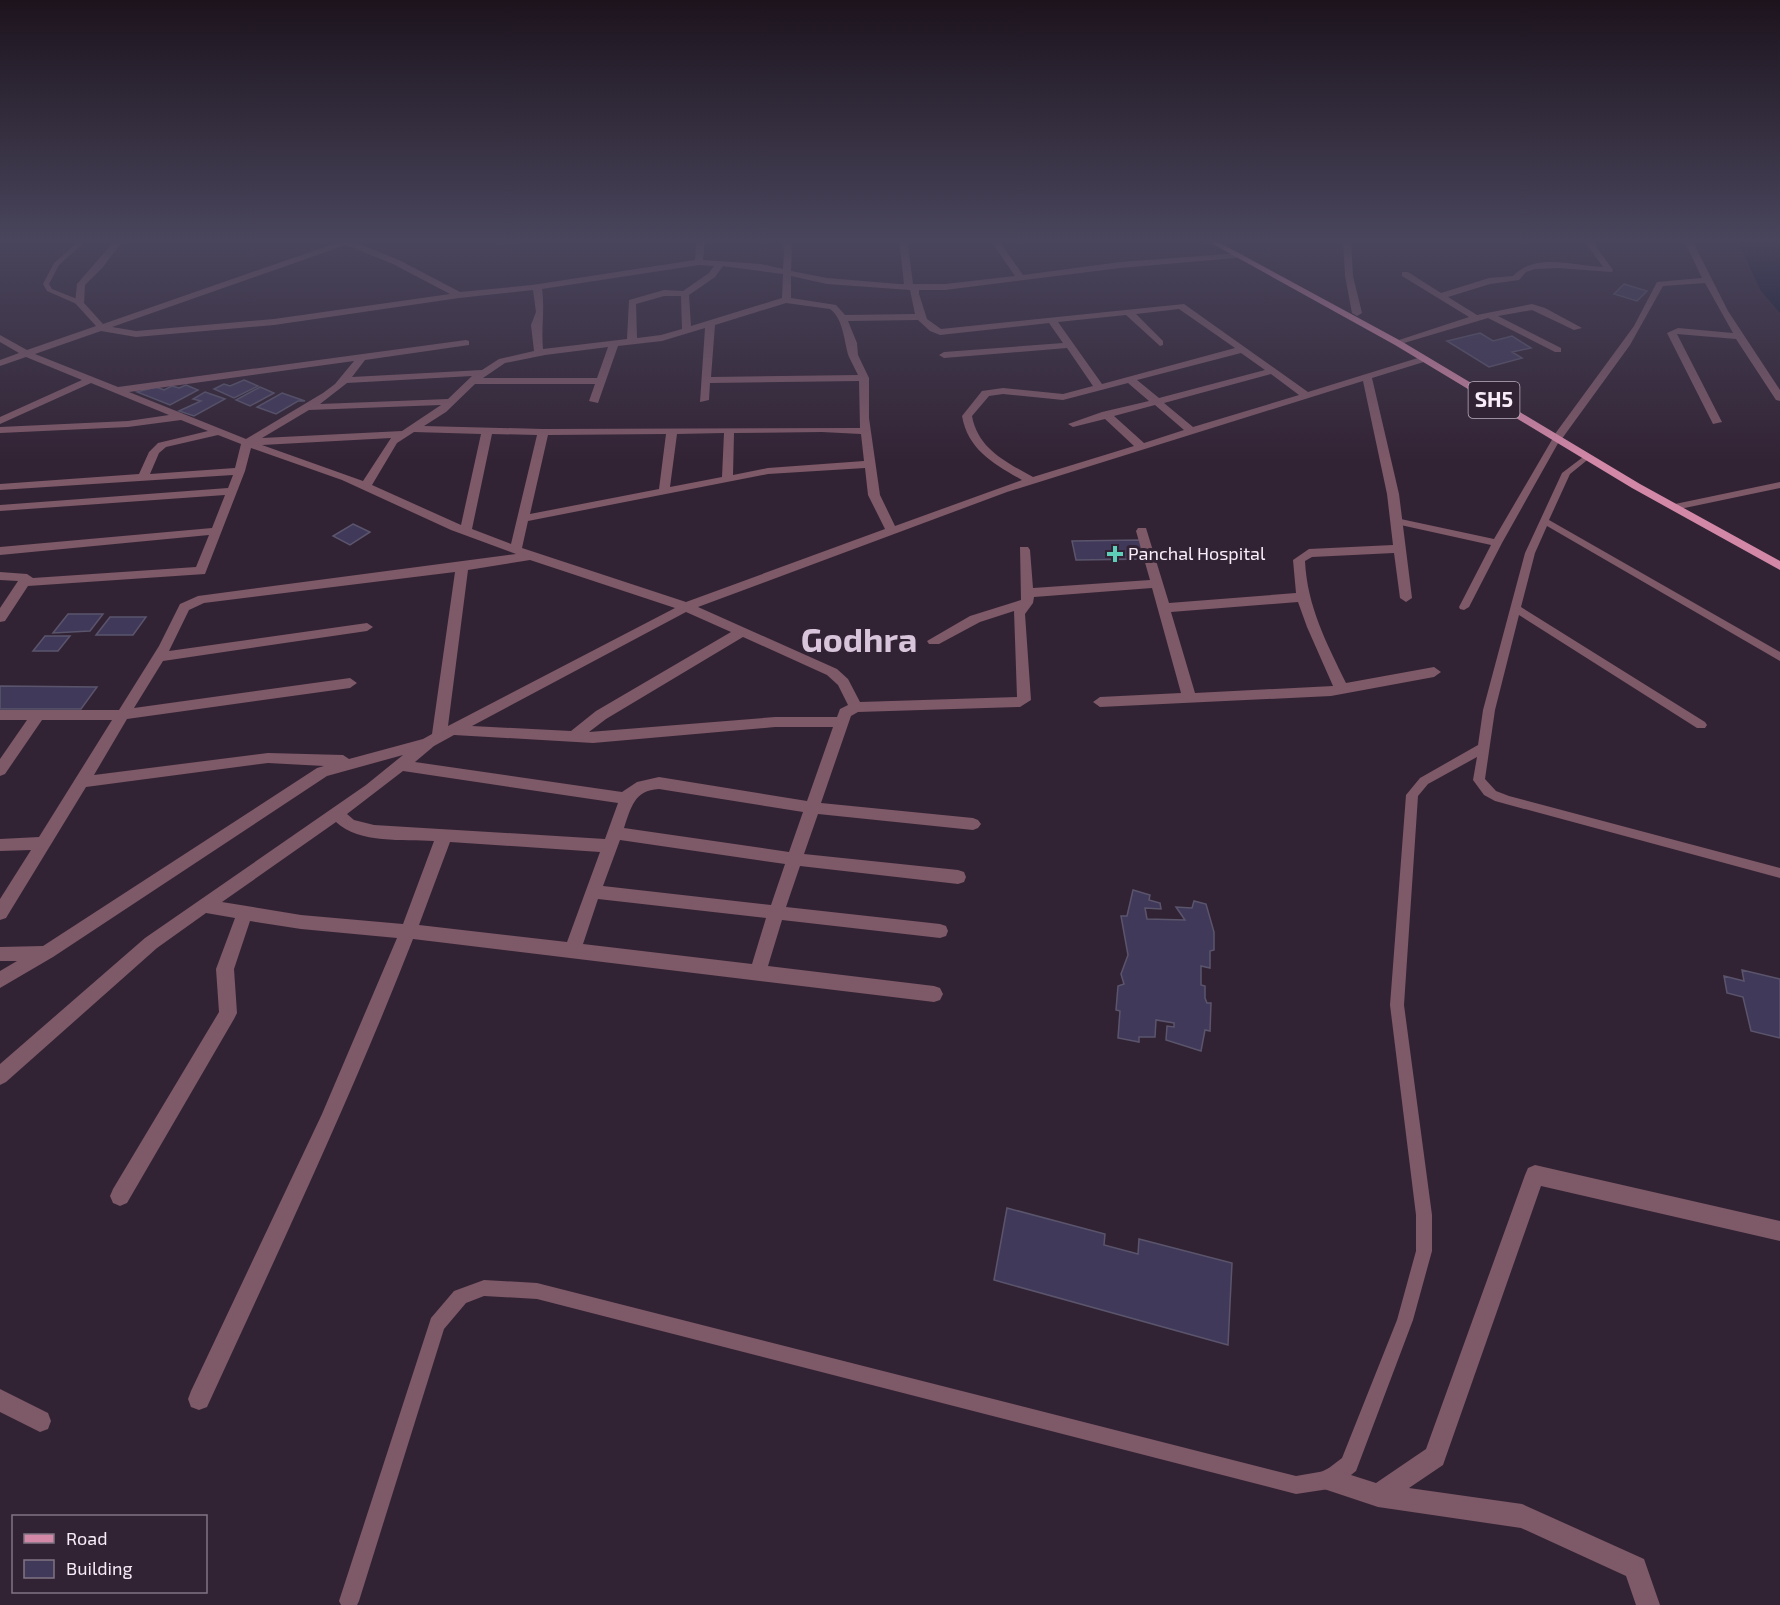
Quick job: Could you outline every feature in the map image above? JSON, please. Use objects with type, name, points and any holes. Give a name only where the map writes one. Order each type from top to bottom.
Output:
[{"type":"main road","name":"SH5","points":[[1341,313],[1559,435],[1780,566]]},
{"type":"main road","name":"SH5","points":[[1357,313],[1559,435],[1587,457],[1780,558]]},
{"type":"street","points":[[88,313],[102,328],[136,334],[274,322],[336,313]]},
{"type":"street","points":[[0,363],[145,313]]},
{"type":"street","points":[[539,353],[536,325],[541,313]]},
{"type":"street","points":[[632,313],[632,342]]},
{"type":"street","points":[[686,313],[687,331]]},
{"type":"street","points":[[365,487],[393,441],[412,431],[450,402],[482,373],[502,361],[539,353],[662,338],[745,313]]},
{"type":"street","points":[[838,313],[852,343],[853,355],[864,378],[864,418],[874,495],[892,531]]},
{"type":"street","points":[[919,313],[936,332],[979,341],[1070,345]]},
{"type":"street","points":[[944,356],[979,341],[1052,320],[1112,313]]},
{"type":"street","points":[[1130,313],[1160,343]]},
{"type":"street","points":[[1191,313],[1308,396]]},
{"type":"street","points":[[1468,313],[1476,318]]},
{"type":"street","points":[[1404,340],[1476,318],[1502,313]]},
{"type":"street","points":[[1546,313],[1576,328]]},
{"type":"street","points":[[1559,435],[1631,341],[1648,313]]},
{"type":"street","points":[[1726,313],[1780,398]]},
{"type":"street","points":[[1488,315],[1558,350]]},
{"type":"street","points":[[841,318],[921,316]]},
{"type":"street","points":[[1052,320],[1099,387]]},
{"type":"street","points":[[704,400],[710,324]]},
{"type":"street","points":[[1717,422],[1672,333],[1678,331],[1739,336]]},
{"type":"street","points":[[0,338],[27,354],[365,487],[466,531],[531,556],[686,607],[832,672],[843,682],[856,707]]},
{"type":"street","points":[[116,390],[466,343]]},
{"type":"street","points":[[594,401],[614,345]]},
{"type":"street","points":[[1031,481],[994,458],[973,441],[968,430],[967,416],[980,397],[1003,391],[1064,397],[1243,349]]},
{"type":"street","points":[[0,618],[27,582],[201,571],[240,471],[247,442],[327,395],[344,380],[362,357]]},
{"type":"street","points":[[0,1076],[151,943],[440,737],[686,607],[1031,481],[1424,359]]},
{"type":"street","points":[[1073,424],[1155,400],[1273,371]]},
{"type":"street","points":[[344,380],[482,373]]},
{"type":"street","points":[[705,380],[864,378]]},
{"type":"street","points":[[1368,378],[1379,419],[1406,598]]},
{"type":"street","points":[[1130,379],[1192,432]]},
{"type":"street","points":[[2,429],[90,380]]},
{"type":"street","points":[[472,381],[602,381]]},
{"type":"street","points":[[307,407],[450,402]]},
{"type":"street","points":[[1106,414],[1142,447]]},
{"type":"street","points":[[2,429],[128,424],[183,417]]},
{"type":"street","points":[[727,480],[729,430]]},
{"type":"street","points":[[142,477],[154,452],[162,445],[222,431]]},
{"type":"street","points":[[247,442],[412,431],[867,431]]},
{"type":"street","points":[[466,531],[487,431]]},
{"type":"street","points":[[664,492],[672,431]]},
{"type":"street","points":[[516,550],[543,432]]},
{"type":"street","points":[[524,519],[787,469],[870,464]]},
{"type":"street","points":[[0,487],[240,471]]},
{"type":"street","points":[[1680,506],[1780,485]]},
{"type":"street","points":[[0,508],[232,491]]},
{"type":"street","points":[[0,551],[216,531]]},
{"type":"street","points":[[1142,531],[1190,699]]},
{"type":"street","points":[[1342,690],[1303,597],[1298,577],[1299,560],[1309,553],[1399,549]]},
{"type":"street","points":[[758,974],[776,913],[845,713],[856,707],[1024,700],[1019,614],[1027,598],[1024,550]]},
{"type":"street","points":[[0,913],[159,657],[184,607],[202,599],[462,567],[531,556]]},
{"type":"street","points":[[440,737],[462,567]]},
{"type":"street","points":[[0,576],[24,577],[27,578],[27,582]]},
{"type":"street","points":[[934,641],[975,619],[1027,598],[1157,584]]},
{"type":"street","points":[[1164,608],[1303,597]]},
{"type":"street","points":[[159,657],[367,627]]},
{"type":"street","points":[[574,737],[601,715],[742,632]]},
{"type":"street","points":[[1100,702],[1342,690],[1434,672]]},
{"type":"street","points":[[0,715],[122,715],[350,683]]},
{"type":"street","points":[[0,770],[38,715]]},
{"type":"street","points":[[0,980],[47,952],[321,772],[440,737],[618,737],[785,721],[840,722]]},
{"type":"street","points":[[80,782],[268,758],[355,762]]},
{"type":"street","points":[[400,765],[627,799]]},
{"type":"street","points":[[572,950],[627,799],[636,788],[647,783],[813,808],[972,824]]},
{"type":"street","points":[[336,813],[359,829],[444,836],[612,839],[958,877]]},
{"type":"street","points":[[200,1399],[355,1062],[410,932],[444,836]]},
{"type":"street","points":[[0,845],[43,843]]},
{"type":"street","points":[[593,892],[940,931]]},
{"type":"street","points":[[203,906],[301,922],[572,950],[934,994]]},
{"type":"street","points":[[120,1196],[228,1013],[225,969],[245,913]]},
{"type":"street","points":[[0,954],[47,952]]},
{"type":"street","points":[[1378,1495],[1435,1457],[1535,1175],[1780,1231]]},
{"type":"street","points":[[0,1400],[40,1421]]},
{"type":"street","points":[[1329,1480],[1378,1495],[1522,1516],[1635,1568],[1648,1605]]},
{"type":"lane","points":[[1464,607],[1497,543],[1559,435]]},
{"type":"lane","points":[[1587,457],[1566,473],[1530,553],[1489,710],[1479,780],[1485,790],[1494,796],[1780,873]]},
{"type":"lane","points":[[1396,521],[1497,543]]},
{"type":"lane","points":[[1544,521],[1780,657]]},
{"type":"lane","points":[[1516,608],[1701,725]]},
{"type":"lane","points":[[349,1601],[437,1324],[459,1297],[484,1287],[537,1291],[1296,1485],[1329,1480],[1349,1464],[1405,1320],[1424,1251],[1424,1215],[1397,1005],[1412,795],[1425,781],[1483,748]]},
{"type":"building","points":[[1480,333],[1493,341],[1512,336],[1531,348],[1512,352],[1522,358],[1489,367],[1447,341]]},
{"type":"building","points":[[244,380],[258,386],[234,398],[214,389],[224,384],[230,386]]},
{"type":"building","points":[[186,385],[198,390],[170,405],[137,392],[156,387],[164,390],[172,386],[179,388]]},
{"type":"building","points":[[260,387],[274,393],[250,406],[236,400]]},
{"type":"building","points":[[205,392],[225,399],[194,416],[179,411],[201,401],[193,399]]},
{"type":"building","points":[[282,393],[305,401],[298,401],[276,414],[257,407]]},
{"type":"building","points":[[353,524],[370,532],[350,545],[333,536]]},
{"type":"building","points":[[1140,540],[1146,559],[1076,560],[1072,541]]},
{"type":"building","points":[[68,614],[103,614],[90,631],[53,633]]},
{"type":"building","points":[[110,617],[146,617],[133,635],[96,635]]},
{"type":"building","points":[[45,636],[70,636],[58,651],[33,651]]},
{"type":"building","points":[[0,686],[97,687],[81,709],[0,709]]},
{"type":"building","points":[[1133,890],[1150,895],[1149,900],[1160,903],[1161,909],[1145,908],[1147,919],[1185,920],[1176,907],[1192,908],[1194,901],[1206,904],[1214,932],[1214,950],[1210,951],[1210,968],[1201,966],[1201,985],[1205,986],[1207,1003],[1211,1003],[1210,1031],[1205,1030],[1201,1051],[1166,1040],[1167,1026],[1174,1027],[1174,1023],[1156,1020],[1155,1037],[1139,1037],[1139,1042],[1118,1038],[1120,1011],[1116,1010],[1118,986],[1124,984],[1121,974],[1128,955],[1121,916],[1127,916]]},
{"type":"building","points":[[1742,970],[1780,979],[1780,1038],[1751,1031],[1743,997],[1727,993],[1724,976],[1744,981]]},
{"type":"building","points":[[1007,1208],[1105,1234],[1104,1245],[1138,1254],[1139,1239],[1232,1263],[1228,1345],[994,1280]]},
{"type":"place","name":"Panchal Hospital","points":[[1115,554]]},
{"type":"district","name":"Godhra","points":[[859,640]]}]
